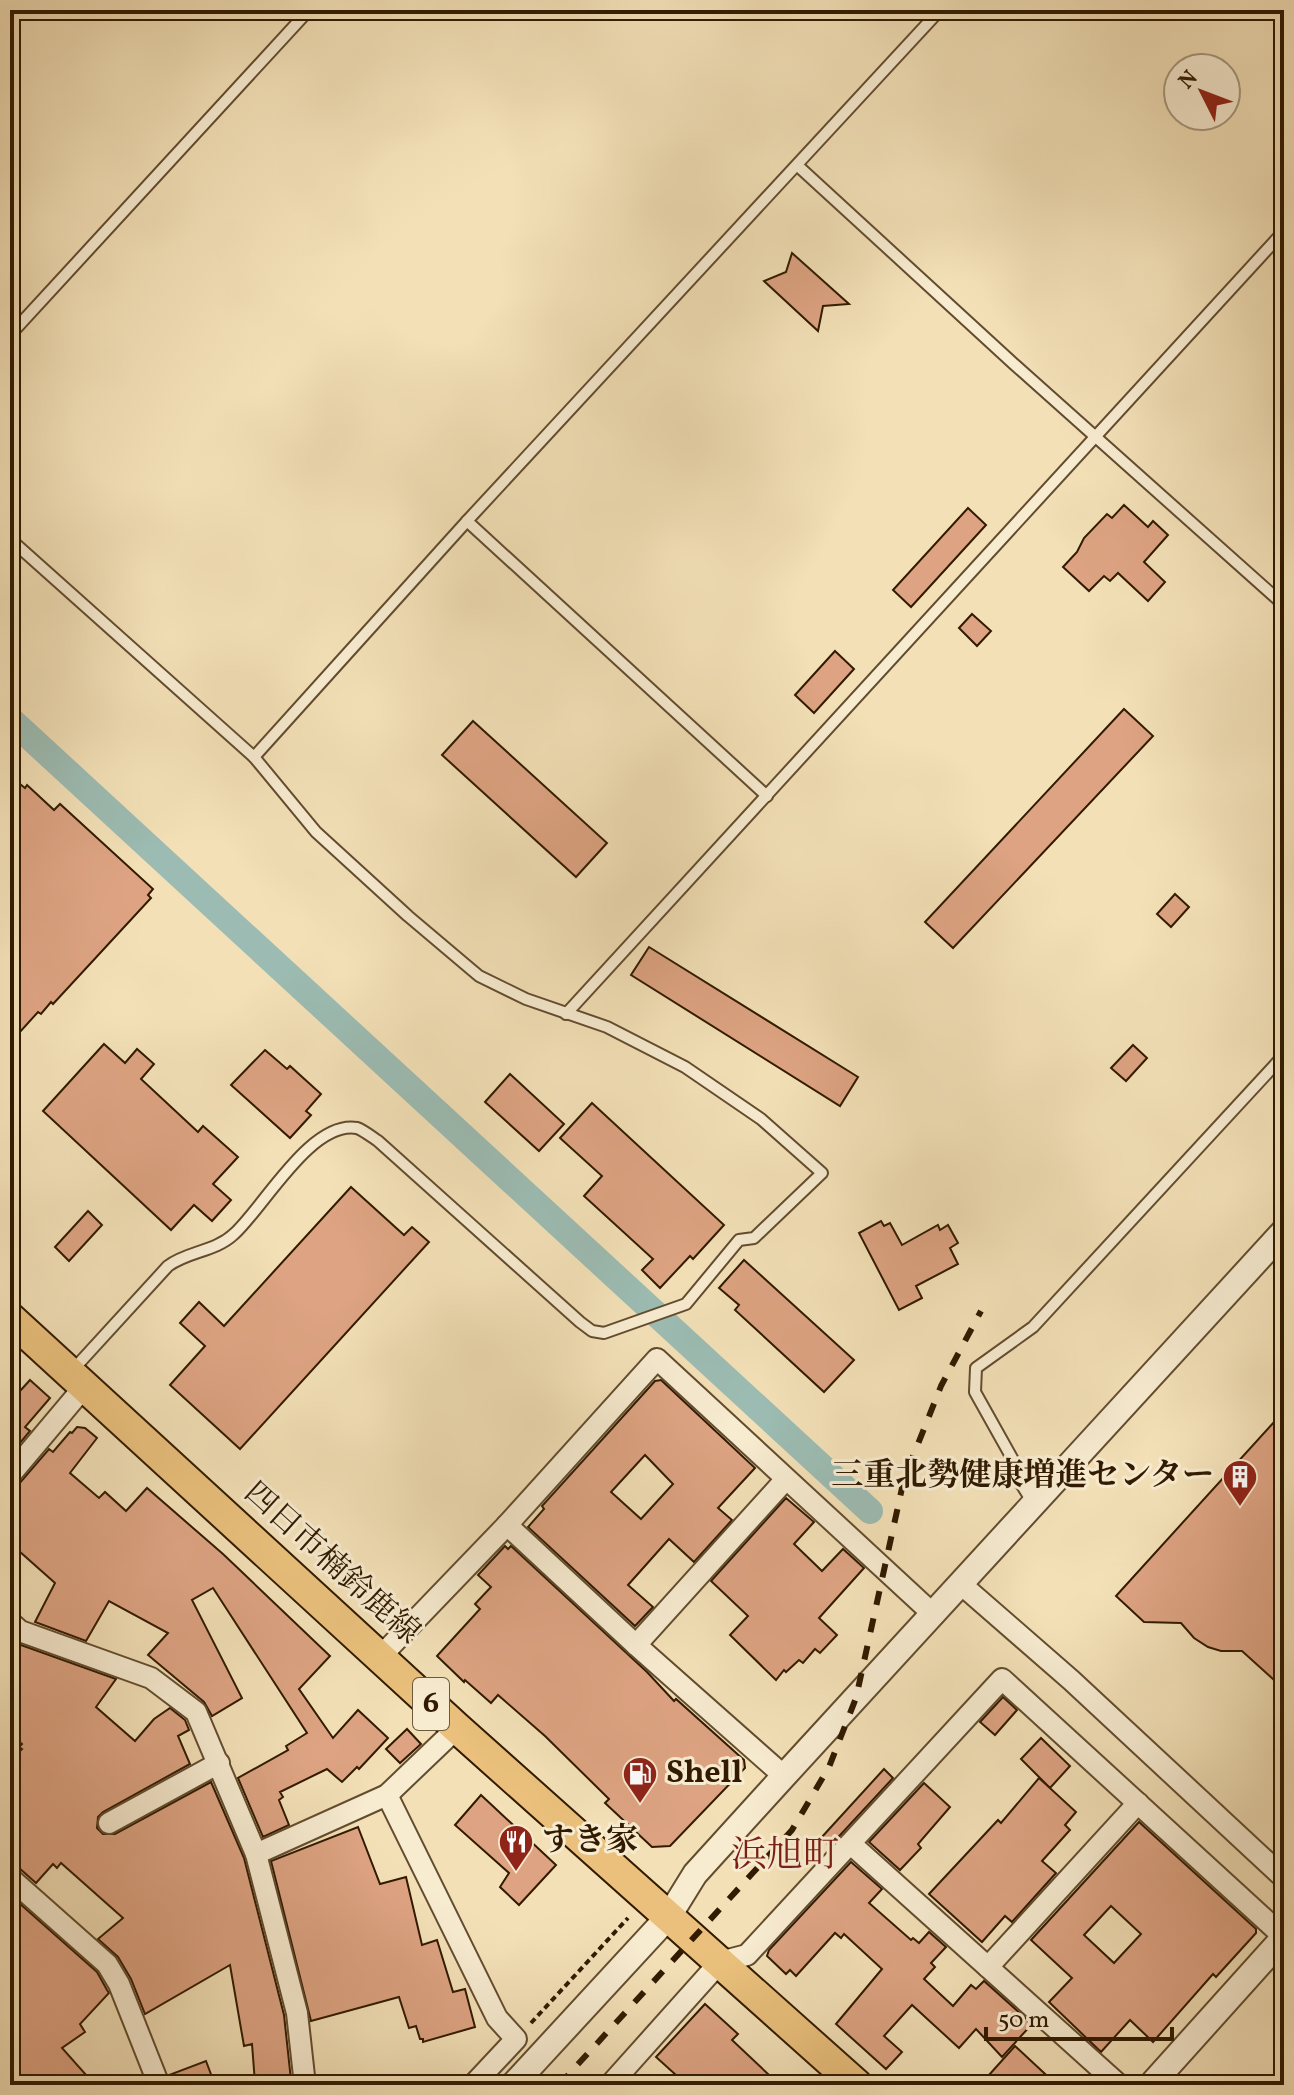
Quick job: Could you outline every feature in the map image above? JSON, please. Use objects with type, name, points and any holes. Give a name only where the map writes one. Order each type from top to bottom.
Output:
[{"type":"main road","name":"四日市楠鈴鹿線","points":[[10,1318],[457,1728],[857,2085]]},
{"type":"street","points":[[513,2085],[635,1952],[658,1906],[695,1874],[1284,1231]]},
{"type":"street","points":[[380,1657],[507,1525],[657,1359],[934,1615]]},
{"type":"street","points":[[10,1475],[77,1380]]},
{"type":"street","points":[[1022,1476],[1037,1500]]},
{"type":"street","points":[[636,1645],[786,1479]]},
{"type":"street","points":[[507,1525],[784,1776]]},
{"type":"street","points":[[962,1585],[1071,1680],[1284,1878]]},
{"type":"street","points":[[10,1622],[20,1631],[151,1678],[196,1712],[256,1854],[297,2013],[305,2085]]},
{"type":"street","points":[[610,2085],[720,1962],[747,1955],[1002,1679],[1284,1937],[1151,2085]]},
{"type":"street","points":[[256,1854],[387,1795],[457,1728]]},
{"type":"street","points":[[109,1823],[219,1763]]},
{"type":"street","points":[[387,1795],[497,2018],[516,2039],[473,2085]]},
{"type":"street","points":[[988,1967],[1138,1803]]},
{"type":"street","points":[[851,1844],[1119,2085]]},
{"type":"street","points":[[11,1881],[107,1964],[119,1984],[159,2085]]},
{"type":"lane","points":[[10,335],[309,10]]},
{"type":"lane","points":[[254,757],[467,521],[940,10]]},
{"type":"lane","points":[[798,166],[1284,605]]},
{"type":"lane","points":[[566,1014],[1284,231]]},
{"type":"lane","points":[[467,521],[767,796]]},
{"type":"lane","points":[[10,539],[254,757],[316,832],[479,976],[526,999],[607,1027],[685,1067],[761,1119],[822,1173],[754,1238],[739,1240],[686,1304],[604,1333],[592,1331],[378,1141],[357,1128],[330,1131],[303,1155],[234,1234],[219,1246],[181,1256],[168,1266],[77,1380]]},
{"type":"lane","points":[[1022,1476],[975,1392],[976,1368],[1033,1327],[1284,1055]]},
{"type":"path","points":[[516,2039],[658,1906]]},
{"type":"building","points":[[792,253],[849,304],[823,306],[818,331],[764,281],[786,272]]},
{"type":"building","points":[[1124,505],[1148,527],[1153,521],[1168,535],[1144,562],[1165,582],[1148,601],[1118,573],[1110,581],[1104,576],[1089,591],[1063,567],[1107,514],[1112,518]]},
{"type":"building","points":[[968,508],[986,525],[911,607],[893,590]]},
{"type":"building","points":[[972,614],[991,631],[977,646],[959,628]]},
{"type":"building","points":[[835,651],[854,669],[814,713],[795,695]]},
{"type":"building","points":[[1124,709],[1153,736],[953,948],[925,922]]},
{"type":"building","points":[[473,721],[607,843],[576,877],[442,755]]},
{"type":"building","points":[[10,776],[25,788],[27,785],[54,810],[60,804],[153,889],[148,895],[151,898],[53,1004],[51,1002],[41,1014],[38,1012],[10,1043]]},
{"type":"building","points":[[1175,894],[1189,907],[1171,927],[1157,914]]},
{"type":"building","points":[[649,947],[858,1077],[840,1106],[631,975]]},
{"type":"building","points":[[104,1044],[125,1063],[137,1049],[154,1064],[141,1079],[198,1132],[203,1126],[238,1157],[213,1184],[231,1200],[212,1221],[194,1205],[171,1230],[43,1111]]},
{"type":"building","points":[[1133,1045],[1147,1058],[1126,1081],[1111,1068]]},
{"type":"building","points":[[265,1050],[287,1069],[290,1066],[321,1094],[306,1111],[311,1115],[290,1138],[231,1085]]},
{"type":"building","points":[[510,1074],[564,1124],[539,1151],[485,1102]]},
{"type":"building","points":[[592,1103],[724,1225],[693,1259],[690,1256],[660,1288],[642,1270],[653,1259],[584,1196],[602,1176],[560,1138]]},
{"type":"building","points":[[351,1187],[404,1235],[412,1227],[429,1242],[240,1449],[170,1385],[205,1346],[180,1323],[199,1302],[224,1326]]},
{"type":"building","points":[[88,1211],[102,1225],[69,1261],[55,1247]]},
{"type":"building","points":[[881,1221],[884,1226],[890,1223],[902,1245],[938,1225],[940,1230],[948,1225],[958,1243],[950,1248],[958,1264],[916,1286],[922,1298],[899,1310],[859,1233]]},
{"type":"building","points":[[744,1260],[854,1360],[824,1392],[735,1310],[739,1305],[719,1288]]},
{"type":"building","points":[[30,1380],[50,1398],[25,1427],[30,1431],[10,1455],[10,1402]]},
{"type":"building","points":[[661,1380],[755,1468],[718,1508],[732,1520],[694,1562],[669,1539],[628,1585],[653,1607],[635,1626],[528,1527],[544,1509],[542,1506],[655,1381]],"holes":[[[645,1455],[673,1484],[641,1519],[611,1492]]]},
{"type":"building","name":"三重北勢健康増進センター","points":[[1284,1411],[1284,1689],[1242,1651],[1221,1651],[1208,1647],[1194,1638],[1181,1623],[1144,1622],[1116,1596]]},
{"type":"building","points":[[77,1427],[85,1428],[97,1438],[70,1473],[99,1498],[105,1492],[126,1511],[147,1488],[223,1554],[330,1656],[299,1689],[333,1738],[358,1710],[388,1738],[342,1782],[327,1769],[280,1792],[283,1797],[279,1800],[289,1825],[263,1837],[238,1778],[288,1750],[286,1746],[307,1733],[213,1588],[192,1600],[242,1698],[212,1716],[204,1702],[148,1655],[168,1633],[109,1601],[86,1641],[35,1622],[55,1583],[10,1543],[10,1488],[19,1484],[49,1449],[53,1452]]},
{"type":"building","points":[[786,1498],[814,1522],[794,1544],[822,1571],[843,1549],[864,1568],[819,1618],[837,1635],[820,1653],[815,1649],[803,1663],[799,1660],[776,1680],[730,1635],[748,1616],[711,1581]]},
{"type":"building","points":[[505,1546],[508,1549],[511,1546],[647,1672],[674,1701],[676,1699],[744,1760],[745,1768],[670,1846],[652,1847],[605,1803],[609,1799],[545,1736],[498,1695],[491,1703],[437,1656],[480,1609],[475,1604],[491,1587],[478,1575]]},
{"type":"building","points":[[21,1645],[116,1679],[96,1707],[135,1741],[154,1719],[170,1708],[185,1720],[189,1730],[178,1736],[190,1764],[103,1812],[98,1817],[97,1828],[103,1834],[115,1834],[211,1782],[244,1858],[284,2015],[291,2080],[255,2083],[252,2044],[244,2046],[230,1965],[145,2014],[118,1957],[98,1939],[123,1918],[61,1863],[57,1868],[53,1864],[36,1883],[19,1868],[10,1865],[10,1760],[22,1749],[19,1747],[22,1744],[10,1733],[10,1657]]},
{"type":"building","points":[[1003,1697],[1017,1710],[995,1735],[980,1722]]},
{"type":"building","points":[[407,1729],[421,1744],[400,1763],[386,1749]]},
{"type":"building","points":[[1041,1738],[1070,1766],[1050,1788],[1021,1759]]},
{"type":"building","points":[[884,1769],[893,1778],[830,1846],[821,1838]]},
{"type":"building","points":[[1039,1778],[1076,1812],[1065,1825],[1070,1830],[1042,1861],[1056,1873],[1012,1922],[1005,1916],[982,1942],[929,1894],[998,1820],[1001,1823]]},
{"type":"building","points":[[924,1783],[950,1807],[918,1844],[921,1848],[900,1870],[869,1842]]},
{"type":"building","points":[[481,1795],[556,1865],[519,1905],[500,1887],[509,1873],[455,1825]]},
{"type":"building","points":[[1139,1822],[1256,1929],[1256,1933],[1216,1977],[1213,1974],[1153,2042],[1130,2020],[1101,2052],[1049,2002],[1072,1978],[1031,1940]],"holes":[[[1111,1906],[1141,1934],[1114,1963],[1084,1935]]]},
{"type":"building","points":[[358,1827],[380,1884],[406,1877],[422,1945],[437,1940],[453,1992],[465,1989],[475,2027],[423,2042],[416,2026],[409,2028],[399,1997],[311,2021],[271,1861]]},
{"type":"building","points":[[851,1862],[882,1889],[869,1903],[911,1940],[913,1938],[919,1943],[929,1932],[946,1947],[931,1963],[935,1967],[924,1979],[953,2006],[971,1985],[976,1989],[984,1981],[1032,2024],[1002,2057],[976,2029],[959,2048],[912,2005],[884,2036],[902,2052],[886,2069],[836,2024],[882,1969],[844,1934],[841,1938],[835,1933],[796,1976],[790,1970],[786,1974],[767,1956],[769,1950]]},
{"type":"building","points":[[10,1895],[97,1972],[109,1993],[80,2024],[85,2032],[62,2048],[95,2085],[10,2085]]},
{"type":"building","points":[[705,2004],[738,2034],[732,2040],[768,2074],[757,2085],[687,2085],[656,2057]]},
{"type":"building","points":[[1015,2046],[1057,2085],[980,2085]]},
{"type":"building","points":[[206,2061],[215,2085],[172,2085],[169,2075]]},
{"type":"waterway","points":[[10,719],[870,1511]]},
{"type":"railway","points":[[559,2085],[792,1830],[829,1767],[856,1698],[904,1479],[941,1386],[981,1311]]},
{"type":"place","name":"三重北勢健康増進センター","points":[[1240,1508]]},
{"type":"place","name":"Shell","points":[[640,1805]]},
{"type":"place","name":"すき家","points":[[516,1873]]},
{"type":"district","name":"浜旭町","points":[[785,1857]]}]
